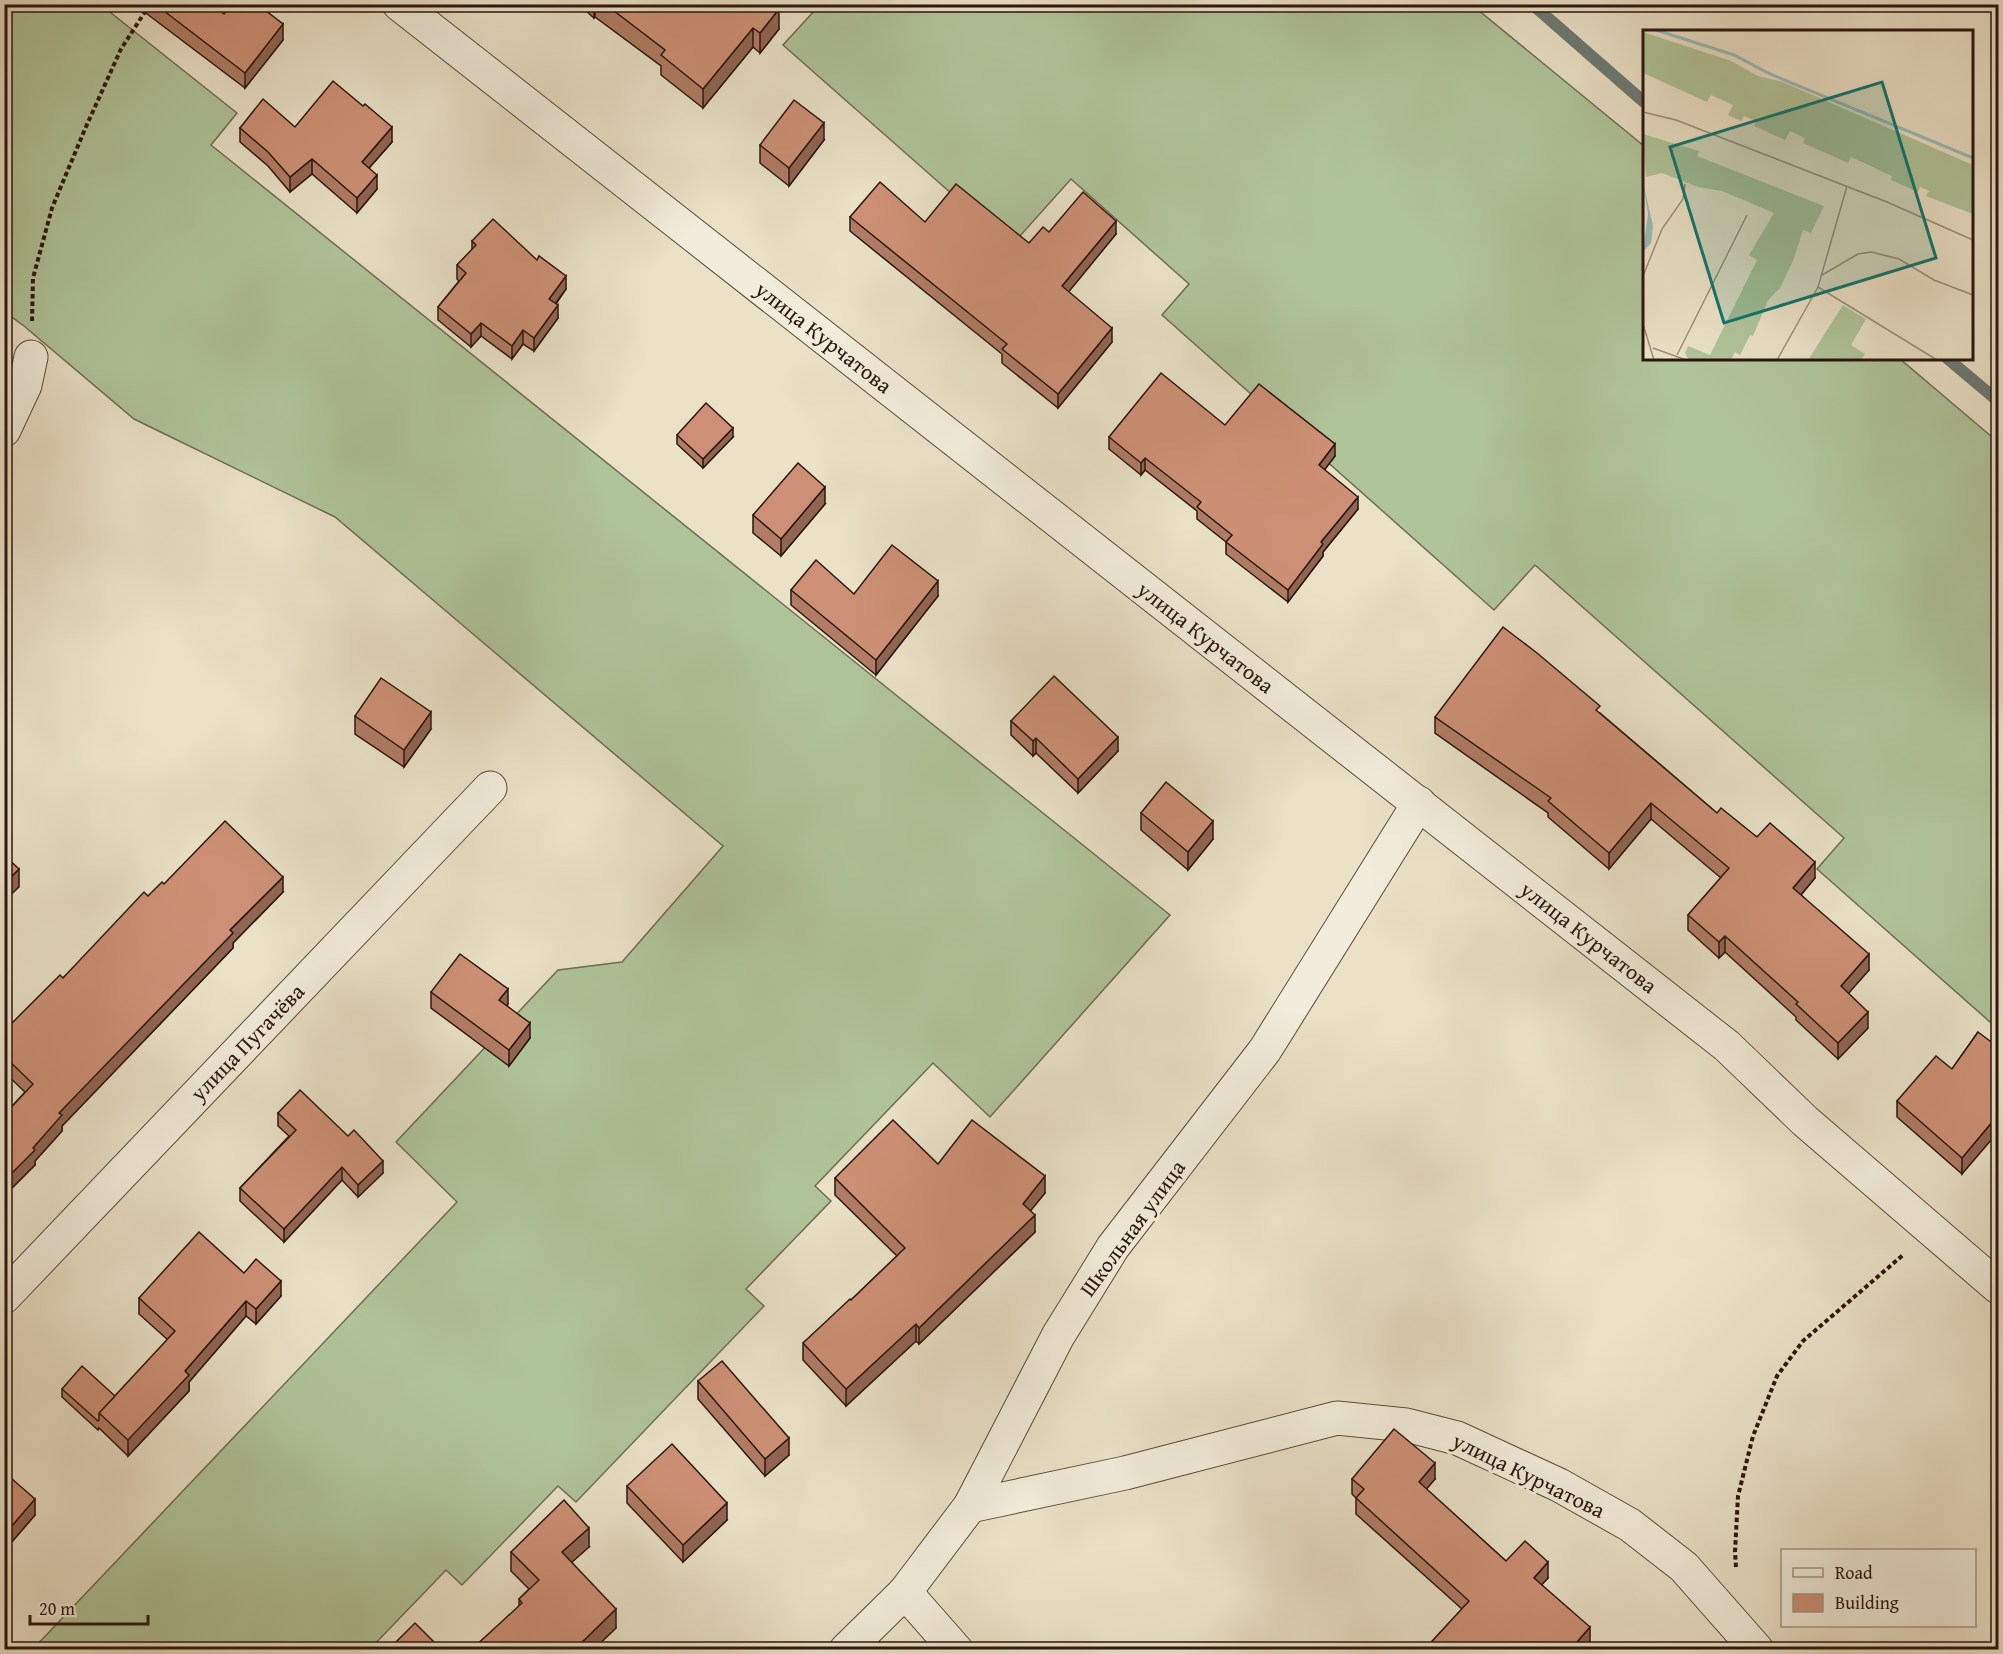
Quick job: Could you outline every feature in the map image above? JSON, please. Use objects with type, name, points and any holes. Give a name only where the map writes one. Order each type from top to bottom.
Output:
[{"type":"street","name":"улица Курчатова","points":[[399,4],[1727,1046],[1805,1121],[1998,1287]]},
{"type":"street","points":[[4,430],[25,385],[31,357]]},
{"type":"street","name":"улица Пугачёва","points":[[4,1297],[490,788]]},
{"type":"street","name":"Школьная улица","points":[[846,1650],[905,1592],[970,1506],[1058,1336],[1113,1247],[1265,1050],[1419,803]]},
{"type":"street","name":"улица Курчатова","points":[[970,1506],[1125,1473],[1337,1418],[1406,1425],[1457,1438],[1559,1485],[1630,1525],[1684,1567],[1757,1650]]},
{"type":"street","points":[[905,1592],[956,1650]]},
{"type":"path","points":[[31,357],[33,278],[52,208],[121,49],[150,4]]},
{"type":"path","points":[[1736,1575],[1738,1496],[1753,1436],[1777,1376],[1803,1341],[1932,1230]]},
{"type":"green space","points":[[5,5],[101,5],[237,113],[211,145],[1170,915],[990,1117],[933,1063],[815,1186],[831,1201],[746,1289],[764,1306],[576,1502],[558,1486],[462,1585],[446,1570],[370,1649],[33,1649],[457,1202],[396,1142],[558,970],[622,962],[723,846],[335,517],[134,419],[5,312]]},
{"type":"green space","points":[[809,5],[1472,5],[1643,145],[1643,360],[1901,360],[1998,442],[1998,1029],[1817,869],[1844,838],[1535,565],[1494,610],[1162,315],[1189,284],[1071,179],[1011,246],[783,45],[815,10]]},
{"type":"building","points":[[155,4],[211,4],[224,14],[232,4],[257,4],[283,24],[245,73]]},
{"type":"building","points":[[605,4],[773,4],[779,9],[760,33],[753,28],[703,89],[661,55],[665,50]]},
{"type":"building","points":[[333,81],[392,127],[362,162],[377,175],[357,198],[312,159],[290,177],[268,152],[240,128],[263,99],[295,127]]},
{"type":"building","points":[[794,100],[824,123],[789,168],[760,145]]},
{"type":"building","points":[[880,182],[925,222],[956,184],[1029,243],[1043,227],[1049,232],[1083,192],[1116,221],[1062,286],[1112,328],[1058,394],[1002,349],[1007,344],[850,217]]},
{"type":"building","points":[[493,219],[537,260],[539,256],[566,276],[549,299],[558,305],[534,338],[523,330],[512,346],[481,323],[471,334],[438,307],[466,273],[457,265],[476,245],[472,241]]},
{"type":"building","points":[[1161,373],[1225,425],[1259,384],[1335,444],[1319,465],[1358,497],[1321,542],[1323,544],[1288,590],[1226,542],[1232,535],[1197,507],[1201,502],[1145,458],[1141,463],[1109,437]]},
{"type":"building","points":[[706,403],[733,428],[703,459],[677,435]]},
{"type":"building","points":[[798,463],[825,487],[781,539],[753,515]]},
{"type":"building","points":[[892,545],[938,581],[876,660],[791,590],[816,560],[854,594]]},
{"type":"building","points":[[1503,627],[1600,706],[1596,710],[1717,813],[1721,808],[1757,837],[1770,823],[1815,862],[1793,888],[1869,954],[1841,986],[1868,1012],[1838,1043],[1796,1004],[1798,1002],[1725,936],[1719,942],[1688,915],[1729,868],[1651,803],[1609,853],[1548,801],[1551,798],[1435,717]]},
{"type":"building","points":[[1054,676],[1118,737],[1078,779],[1036,738],[1033,741],[1011,721]]},
{"type":"building","points":[[381,678],[431,712],[404,750],[355,716]]},
{"type":"building","points":[[1166,782],[1213,821],[1188,852],[1141,813]]},
{"type":"building","points":[[225,821],[283,877],[230,930],[233,933],[59,1113],[62,1115],[33,1148],[35,1150],[4,1181],[4,1115],[33,1084],[4,1056],[4,1031],[60,975],[63,978],[144,892],[148,896],[162,882],[164,884]]},
{"type":"building","points":[[4,855],[19,869],[4,884]]},
{"type":"building","points":[[460,954],[508,989],[499,1000],[530,1023],[509,1050],[431,992]]},
{"type":"building","points":[[1978,1032],[1998,1047],[1998,1115],[1962,1158],[1897,1101],[1936,1056],[1952,1069]]},
{"type":"building","points":[[300,1090],[348,1136],[354,1130],[383,1161],[358,1185],[342,1167],[284,1229],[240,1188],[296,1130],[278,1113]]},
{"type":"building","points":[[893,1120],[938,1164],[972,1120],[1045,1176],[1023,1204],[1035,1215],[919,1328],[916,1324],[846,1389],[803,1343],[905,1248],[835,1178]]},
{"type":"building","points":[[199,1232],[244,1273],[256,1259],[281,1281],[256,1309],[246,1301],[185,1371],[189,1375],[128,1440],[99,1413],[175,1331],[139,1298]]},
{"type":"building","points":[[722,1361],[789,1438],[765,1459],[698,1381]]},
{"type":"building","points":[[82,1366],[115,1396],[99,1413],[98,1421],[62,1389]]},
{"type":"building","points":[[1394,1429],[1435,1463],[1419,1482],[1506,1561],[1525,1541],[1548,1562],[1534,1578],[1590,1627],[1570,1650],[1424,1650],[1469,1601],[1356,1498],[1364,1489],[1352,1479]]},
{"type":"building","points":[[672,1444],[727,1503],[683,1545],[627,1486]]},
{"type":"building","points":[[4,1472],[35,1499],[10,1528],[4,1526]]},
{"type":"building","points":[[564,1500],[589,1528],[562,1552],[616,1609],[574,1650],[471,1650],[522,1603],[519,1599],[539,1580],[511,1552]]},
{"type":"building","points":[[415,1623],[442,1650],[392,1650],[391,1647]]},
{"type":"waterway","points":[[1532,4],[1643,101]]},
{"type":"waterway","points":[[1949,360],[1998,401]]}]
